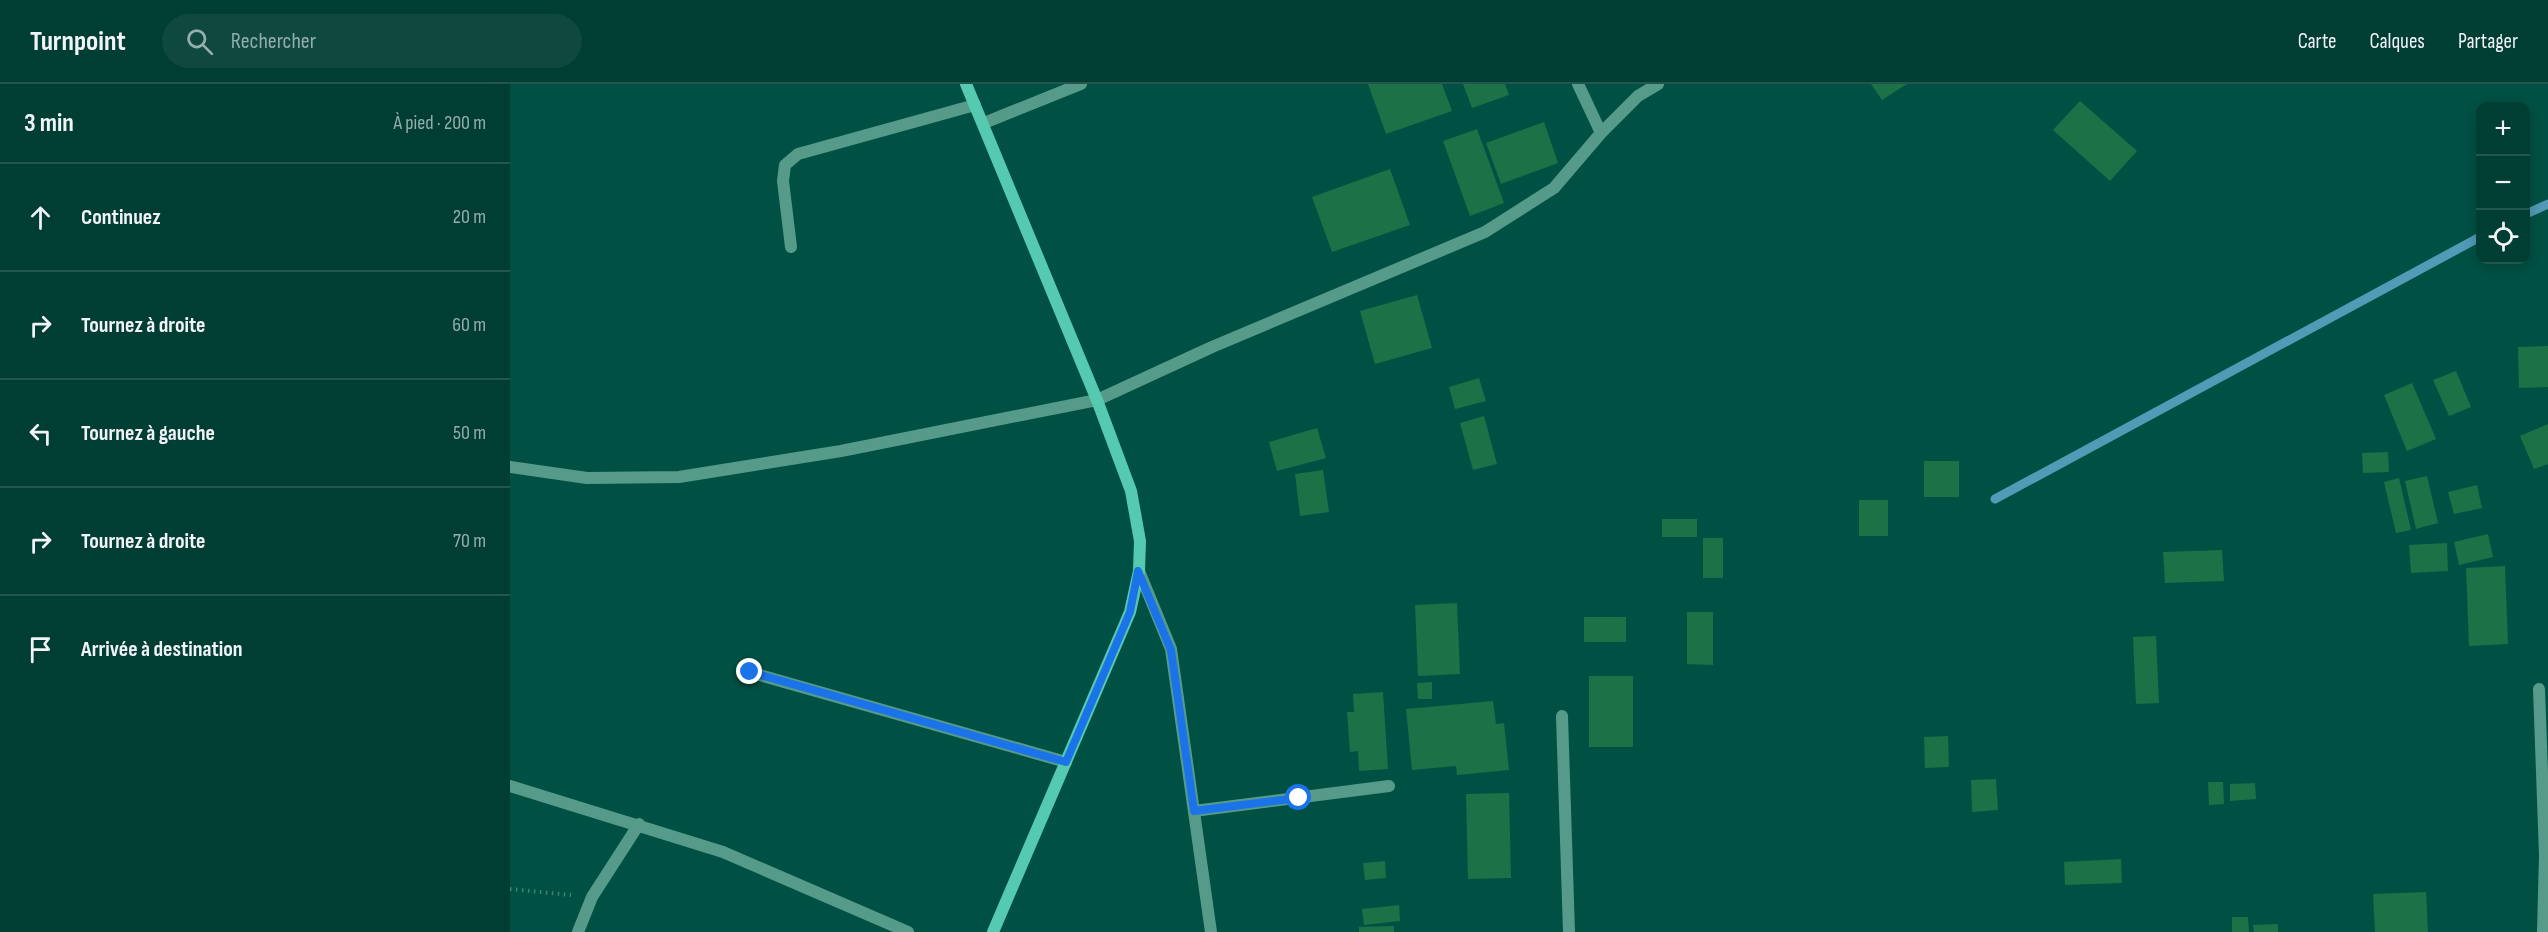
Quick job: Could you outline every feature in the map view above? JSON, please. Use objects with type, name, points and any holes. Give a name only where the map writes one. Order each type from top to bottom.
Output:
[{"type":"street","points":[[966,84],[1097,400],[1131,491],[1140,541],[1138,571],[1130,612],[993,932]]},
{"type":"street","points":[[984,123],[1081,84]]},
{"type":"street","points":[[1578,84],[1601,133]]},
{"type":"street","points":[[510,467],[587,478],[679,477],[841,451],[1097,400],[1212,347],[1485,232],[1554,188],[1601,133],[1638,96],[1658,84]]},
{"type":"street","points":[[790,247],[783,181],[785,165],[798,154],[975,105]]},
{"type":"street","points":[[1138,571],[1171,650],[1211,932]]},
{"type":"street","points":[[750,672],[1066,762]]},
{"type":"street","points":[[2539,689],[2545,855],[2543,932]]},
{"type":"street","points":[[1562,716],[1569,932]]},
{"type":"street","points":[[510,786],[639,824],[723,852],[908,932]]},
{"type":"street","points":[[1194,811],[1389,786]]},
{"type":"street","points":[[578,932],[592,897],[639,824]]},
{"type":"path","points":[[510,889],[592,897]]},
{"type":"building","points":[[1368,84],[1442,84],[1452,111],[1386,134]]},
{"type":"building","points":[[1463,84],[1505,84],[1509,95],[1472,108]]},
{"type":"building","points":[[1871,84],[1907,84],[1882,100]]},
{"type":"building","points":[[2080,101],[2137,151],[2110,181],[2053,130]]},
{"type":"building","points":[[1544,122],[1558,163],[1501,184],[1486,143]]},
{"type":"building","points":[[1477,129],[1504,203],[1470,216],[1443,141]]},
{"type":"building","points":[[1390,169],[1410,225],[1332,252],[1312,197]]},
{"type":"building","points":[[1417,295],[1432,348],[1375,364],[1360,311]]},
{"type":"building","points":[[2548,346],[2548,387],[2519,388],[2518,347]]},
{"type":"building","points":[[2456,371],[2471,407],[2449,416],[2433,380]]},
{"type":"building","points":[[1479,378],[1486,401],[1455,409],[1449,387]]},
{"type":"building","points":[[2412,383],[2436,439],[2407,451],[2384,395]]},
{"type":"building","points":[[1484,416],[1497,464],[1473,470],[1460,423]]},
{"type":"building","points":[[2548,424],[2548,464],[2534,469],[2520,436]]},
{"type":"building","points":[[1317,428],[1326,458],[1277,471],[1269,442]]},
{"type":"building","points":[[2388,452],[2389,472],[2363,473],[2362,453]]},
{"type":"building","points":[[1924,461],[1959,461],[1959,497],[1924,497]]},
{"type":"building","points":[[1323,470],[1329,512],[1300,516],[1295,474]]},
{"type":"building","points":[[2427,476],[2438,523],[2416,529],[2405,481]]},
{"type":"building","points":[[2399,478],[2411,530],[2396,533],[2384,482]]},
{"type":"building","points":[[2477,485],[2482,508],[2454,514],[2448,492]]},
{"type":"building","points":[[1859,500],[1888,500],[1888,536],[1859,536]]},
{"type":"building","points":[[1662,519],[1697,519],[1697,537],[1662,537]]},
{"type":"building","points":[[2488,534],[2493,557],[2459,565],[2454,542]]},
{"type":"building","points":[[1703,538],[1723,538],[1723,578],[1703,578]]},
{"type":"building","points":[[2447,543],[2448,571],[2411,573],[2409,545]]},
{"type":"building","points":[[2222,550],[2224,581],[2165,583],[2163,552]]},
{"type":"building","points":[[2505,566],[2508,644],[2469,646],[2466,568]]},
{"type":"building","points":[[1457,603],[1460,674],[1418,676],[1415,605]]},
{"type":"building","points":[[1687,612],[1713,612],[1713,665],[1687,664]]},
{"type":"building","points":[[1584,617],[1626,617],[1626,642],[1584,642]]},
{"type":"building","points":[[2156,636],[2159,703],[2136,704],[2133,637]]},
{"type":"building","points":[[1589,676],[1633,676],[1633,747],[1589,747]]},
{"type":"building","points":[[1432,682],[1432,699],[1418,699],[1417,683]]},
{"type":"building","points":[[1383,692],[1388,769],[1359,771],[1358,751],[1350,752],[1347,712],[1354,712],[1353,694]]},
{"type":"building","points":[[1493,701],[1496,724],[1504,723],[1509,770],[1457,775],[1456,766],[1412,770],[1406,709]]},
{"type":"building","points":[[1948,736],[1949,767],[1925,768],[1924,737]]},
{"type":"building","points":[[1996,779],[1998,810],[1972,812],[1971,780]]},
{"type":"building","points":[[2208,782],[2223,782],[2224,804],[2209,805]]},
{"type":"building","points":[[2255,783],[2256,799],[2230,801],[2230,784]]},
{"type":"building","points":[[1509,793],[1511,878],[1468,879],[1466,794]]},
{"type":"building","points":[[2121,859],[2122,883],[2065,885],[2064,862]]},
{"type":"building","points":[[1385,861],[1386,878],[1365,880],[1363,863]]},
{"type":"building","points":[[2426,892],[2428,932],[2375,932],[2373,894]]},
{"type":"building","points":[[1399,905],[1400,921],[1364,925],[1362,909]]},
{"type":"building","points":[[2232,917],[2248,917],[2249,932],[2232,932]]},
{"type":"building","points":[[2278,924],[2278,932],[2254,932],[2253,925]]},
{"type":"building","points":[[1394,926],[1394,932],[1359,932],[1359,927]]},
{"type":"waterway","points":[[2530,212],[2548,204]]},
{"type":"waterway","points":[[1995,499],[2476,239]]},
{"type":"route","points":[[750,672],[1066,762],[1130,612],[1138,571],[1171,650],[1194,811],[1299,798]]}]
